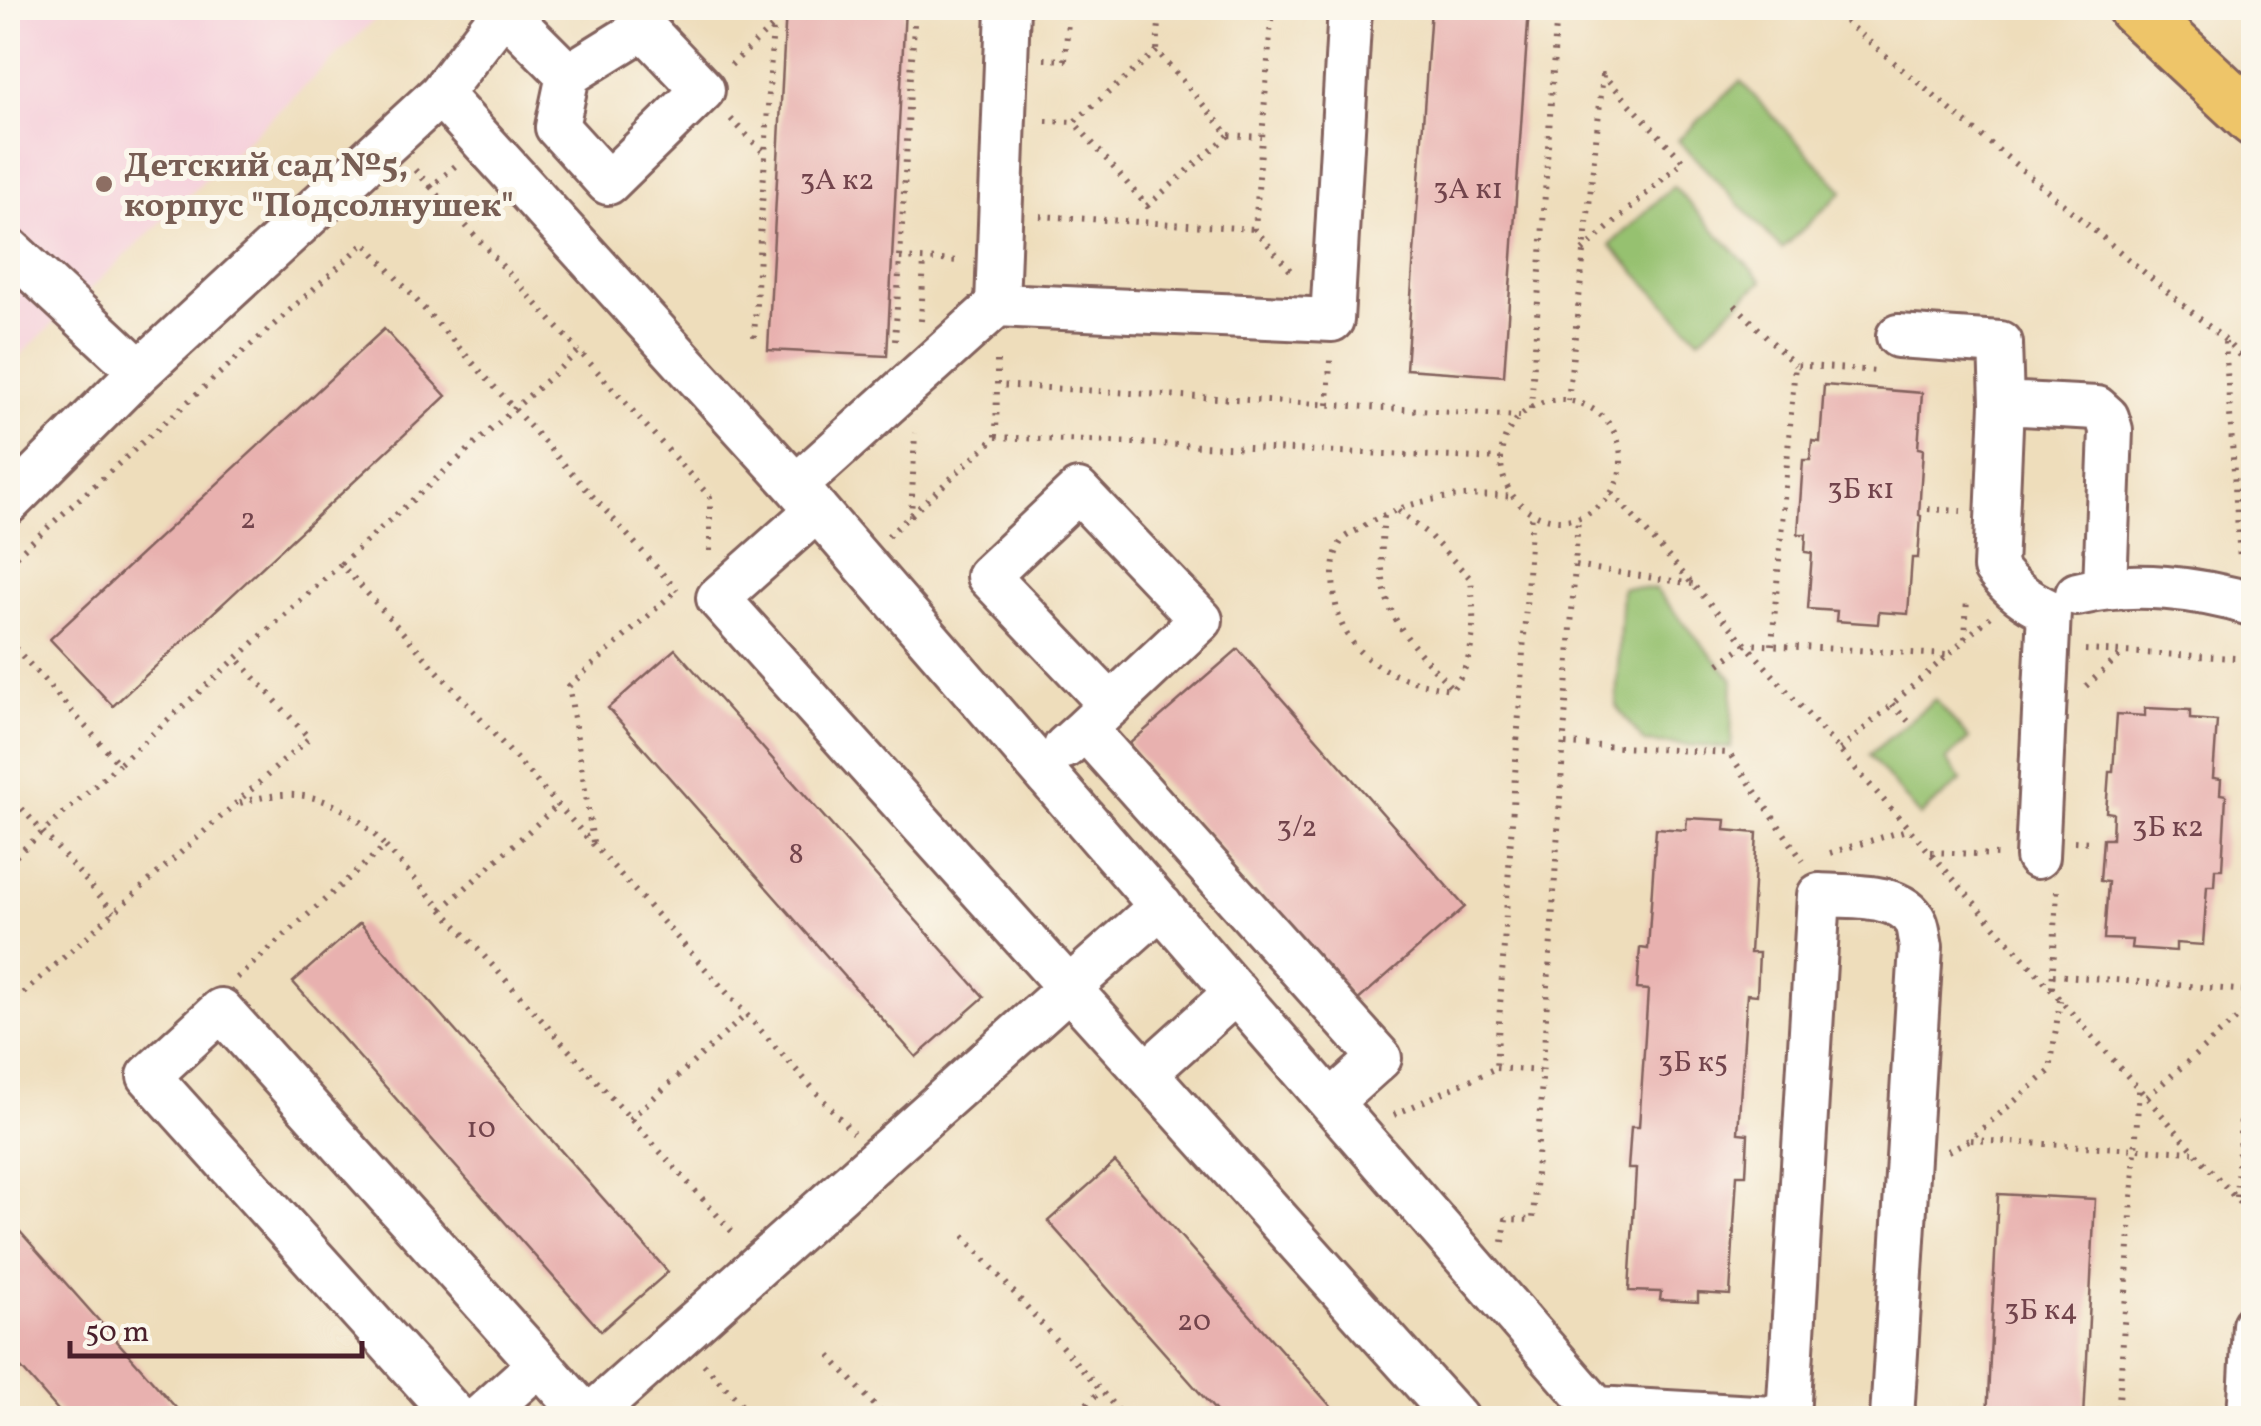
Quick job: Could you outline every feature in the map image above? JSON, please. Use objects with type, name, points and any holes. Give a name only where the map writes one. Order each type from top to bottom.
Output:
[{"type":"main road","points":[[2134,8],[2254,120]]},
{"type":"lane","points":[[1008,8],[997,284],[906,364],[806,498],[718,598],[1456,1418]]},
{"type":"lane","points":[[997,284],[1332,320],[1350,8]]},
{"type":"lane","points":[[8,502],[140,371],[440,94],[505,9],[568,76]]},
{"type":"lane","points":[[644,28],[703,90],[608,184],[556,127],[568,76],[644,28]]},
{"type":"lane","points":[[440,94],[806,498],[1601,1413],[1773,1418]]},
{"type":"lane","points":[[8,248],[140,371]]},
{"type":"lane","points":[[1893,354],[2000,343],[2002,403],[1995,568],[2011,589],[2049,611]]},
{"type":"lane","points":[[2002,403],[2097,408],[2107,416],[2111,430],[2105,586]]},
{"type":"lane","points":[[1041,768],[1098,717],[1200,620],[1078,492],[988,576],[1098,717],[1380,1058],[1344,1117]]},
{"type":"lane","points":[[2049,611],[2074,594],[2105,586],[2213,593],[2248,604]]},
{"type":"lane","points":[[2048,868],[2049,611]]},
{"type":"lane","points":[[1788,1418],[1820,894],[1874,898],[1898,906],[1915,920],[1921,947],[1892,1418]]},
{"type":"lane","points":[[457,1418],[149,1076],[222,1010],[588,1418],[1160,906]]},
{"type":"lane","points":[[1146,1073],[1236,992]]},
{"type":"lane","points":[[2249,1418],[2254,1325]]},
{"type":"lane","points":[[478,1418],[539,1364]]},
{"type":"path","points":[[754,336],[774,8]]},
{"type":"path","points":[[911,517],[900,258],[915,8]]},
{"type":"path","points":[[1046,121],[1074,122],[1156,51],[1160,8]]},
{"type":"path","points":[[1272,8],[1256,229],[1332,320]]},
{"type":"path","points":[[1531,409],[1557,8]]},
{"type":"path","points":[[1828,8],[2225,340],[2254,372]]},
{"type":"path","points":[[703,90],[772,26]]},
{"type":"path","points":[[1156,51],[1229,135]]},
{"type":"path","points":[[1048,75],[1049,60]]},
{"type":"path","points":[[1568,401],[1582,250],[1603,75],[1684,161],[1582,250]]},
{"type":"path","points":[[1045,140],[1047,106]]},
{"type":"path","points":[[1074,122],[1147,206]]},
{"type":"path","points":[[1144,222],[1147,206],[1229,135],[1262,137]]},
{"type":"path","points":[[482,141],[431,188],[710,497],[710,561],[724,548]]},
{"type":"path","points":[[1041,198],[1040,217],[1256,229]]},
{"type":"path","points":[[8,563],[365,243],[677,590]]},
{"type":"path","points":[[900,258],[997,284],[996,438]]},
{"type":"path","points":[[1734,305],[1795,365]]},
{"type":"path","points":[[2225,340],[2248,604]]},
{"type":"path","points":[[8,863],[579,352]]},
{"type":"path","points":[[1795,365],[1893,354]]},
{"type":"path","points":[[1772,645],[1795,365]]},
{"type":"path","points":[[996,385],[1520,416]]},
{"type":"path","points":[[1560,400],[1581,403],[1600,413],[1614,430],[1621,451],[1620,473],[1612,493],[1597,508],[1578,518],[1554,520],[1532,513],[1514,497],[1502,472],[1501,459],[1506,436],[1520,416],[1531,409],[1560,400]]},
{"type":"path","points":[[860,560],[996,438],[1501,459]]},
{"type":"path","points":[[1612,493],[2254,1218]]},
{"type":"path","points":[[1452,689],[1395,676],[1367,658],[1344,635],[1335,608],[1332,568],[1344,538],[1418,502],[1453,496],[1514,497]]},
{"type":"path","points":[[1928,509],[1972,512]]},
{"type":"path","points":[[1398,511],[1428,534],[1470,579],[1472,642],[1461,678],[1452,689]]},
{"type":"path","points":[[1496,1068],[1532,513]]},
{"type":"path","points":[[1384,516],[1380,560],[1383,589],[1392,614],[1412,645],[1452,689]]},
{"type":"path","points":[[1496,1292],[1506,1219],[1533,1220],[1578,518]]},
{"type":"path","points":[[342,564],[877,1160]]},
{"type":"path","points":[[1576,566],[1694,584]]},
{"type":"path","points":[[593,844],[569,686],[688,581]]},
{"type":"path","points":[[1840,750],[1964,640],[1968,583]]},
{"type":"path","points":[[8,640],[119,764]]},
{"type":"path","points":[[1720,664],[1746,644],[1948,655]]},
{"type":"path","points":[[2070,649],[2254,659]]},
{"type":"path","points":[[2081,690],[2123,652]]},
{"type":"path","points":[[8,1007],[308,738],[237,658]]},
{"type":"path","points":[[1892,704],[1908,721]]},
{"type":"path","points":[[1564,744],[1729,753],[1801,862],[1910,829]]},
{"type":"path","points":[[8,794],[114,912]]},
{"type":"path","points":[[234,805],[266,795],[300,794],[333,803],[362,820],[761,1264]]},
{"type":"path","points":[[442,909],[558,805]]},
{"type":"path","points":[[231,984],[385,846]]},
{"type":"path","points":[[2048,868],[2052,990]]},
{"type":"path","points":[[2236,1199],[2254,913]]},
{"type":"path","points":[[2053,975],[2248,991]]},
{"type":"path","points":[[1945,1153],[1969,1140],[2050,1071],[2060,999]]},
{"type":"path","points":[[2147,1097],[2248,1010]]},
{"type":"path","points":[[630,1118],[746,1014]]},
{"type":"path","points":[[1344,1117],[1496,1068],[1543,1071]]},
{"type":"path","points":[[2118,1418],[2138,1088]]},
{"type":"path","points":[[1969,1140],[2194,1152]]},
{"type":"path","points":[[964,1236],[1125,1418]]},
{"type":"path","points":[[680,1337],[754,1418]]},
{"type":"path","points":[[830,1356],[886,1418]]},
{"type":"path","points":[[1071,1418],[1101,1392]]},
{"type":"shaded area","name":"Детский сад №5, корпус \"Подсолнушек\"","points":[[8,8],[387,8],[12,363],[8,360]]},
{"type":"green space","points":[[1740,81],[1843,191],[1782,249],[1678,140]]},
{"type":"green space","points":[[1673,186],[1762,281],[1699,339],[1610,245]]},
{"type":"green space","points":[[1622,588],[1655,589],[1733,680],[1731,748],[1644,742],[1616,706]]},
{"type":"green space","points":[[1935,699],[1969,739],[1946,760],[1962,780],[1920,816],[1869,755]]},
{"type":"building","points":[[786,8],[905,8],[887,356],[768,350]]},
{"type":"building","points":[[1431,8],[1529,8],[1504,376],[1406,369]]},
{"type":"building","points":[[384,329],[446,396],[113,706],[50,639]]},
{"type":"building","points":[[1824,385],[1922,393],[1918,448],[1923,449],[1921,516],[1918,558],[1912,558],[1908,614],[1879,612],[1878,624],[1836,621],[1837,611],[1808,609],[1812,553],[1805,552],[1806,534],[1798,534],[1803,460],[1810,460],[1812,441],[1820,442]]},
{"type":"building","points":[[675,649],[984,997],[916,1057],[608,708]]},
{"type":"building","points":[[1238,649],[1465,907],[1356,1002],[1129,744]]},
{"type":"building","points":[[2145,708],[2190,710],[2190,719],[2217,721],[2213,778],[2221,779],[2220,794],[2226,795],[2222,869],[2215,869],[2214,886],[2207,886],[2203,945],[2176,943],[2176,951],[2131,948],[2132,940],[2104,939],[2108,882],[2100,881],[2103,839],[2112,839],[2113,813],[2106,812],[2117,714],[2145,716]]},
{"type":"building","points":[[1687,818],[1726,820],[1725,830],[1757,833],[1750,953],[1759,953],[1757,995],[1747,994],[1738,1133],[1748,1134],[1746,1175],[1737,1175],[1730,1295],[1698,1293],[1698,1302],[1660,1300],[1661,1292],[1629,1291],[1636,1169],[1628,1169],[1631,1127],[1639,1127],[1648,990],[1637,989],[1640,948],[1648,949],[1656,828],[1686,830]]},
{"type":"building","points":[[360,923],[668,1272],[601,1331],[293,982]]},
{"type":"building","points":[[1115,1162],[1341,1418],[1222,1418],[1048,1221]]},
{"type":"building","points":[[1998,1194],[2095,1199],[2084,1418],[1987,1418]]},
{"type":"building","points":[[16,1227],[185,1418],[65,1418],[8,1353],[8,1234]]},
{"type":"place","name":"Детский сад №5, корпус \"Подсолнушек\"","points":[[104,184]]}]
